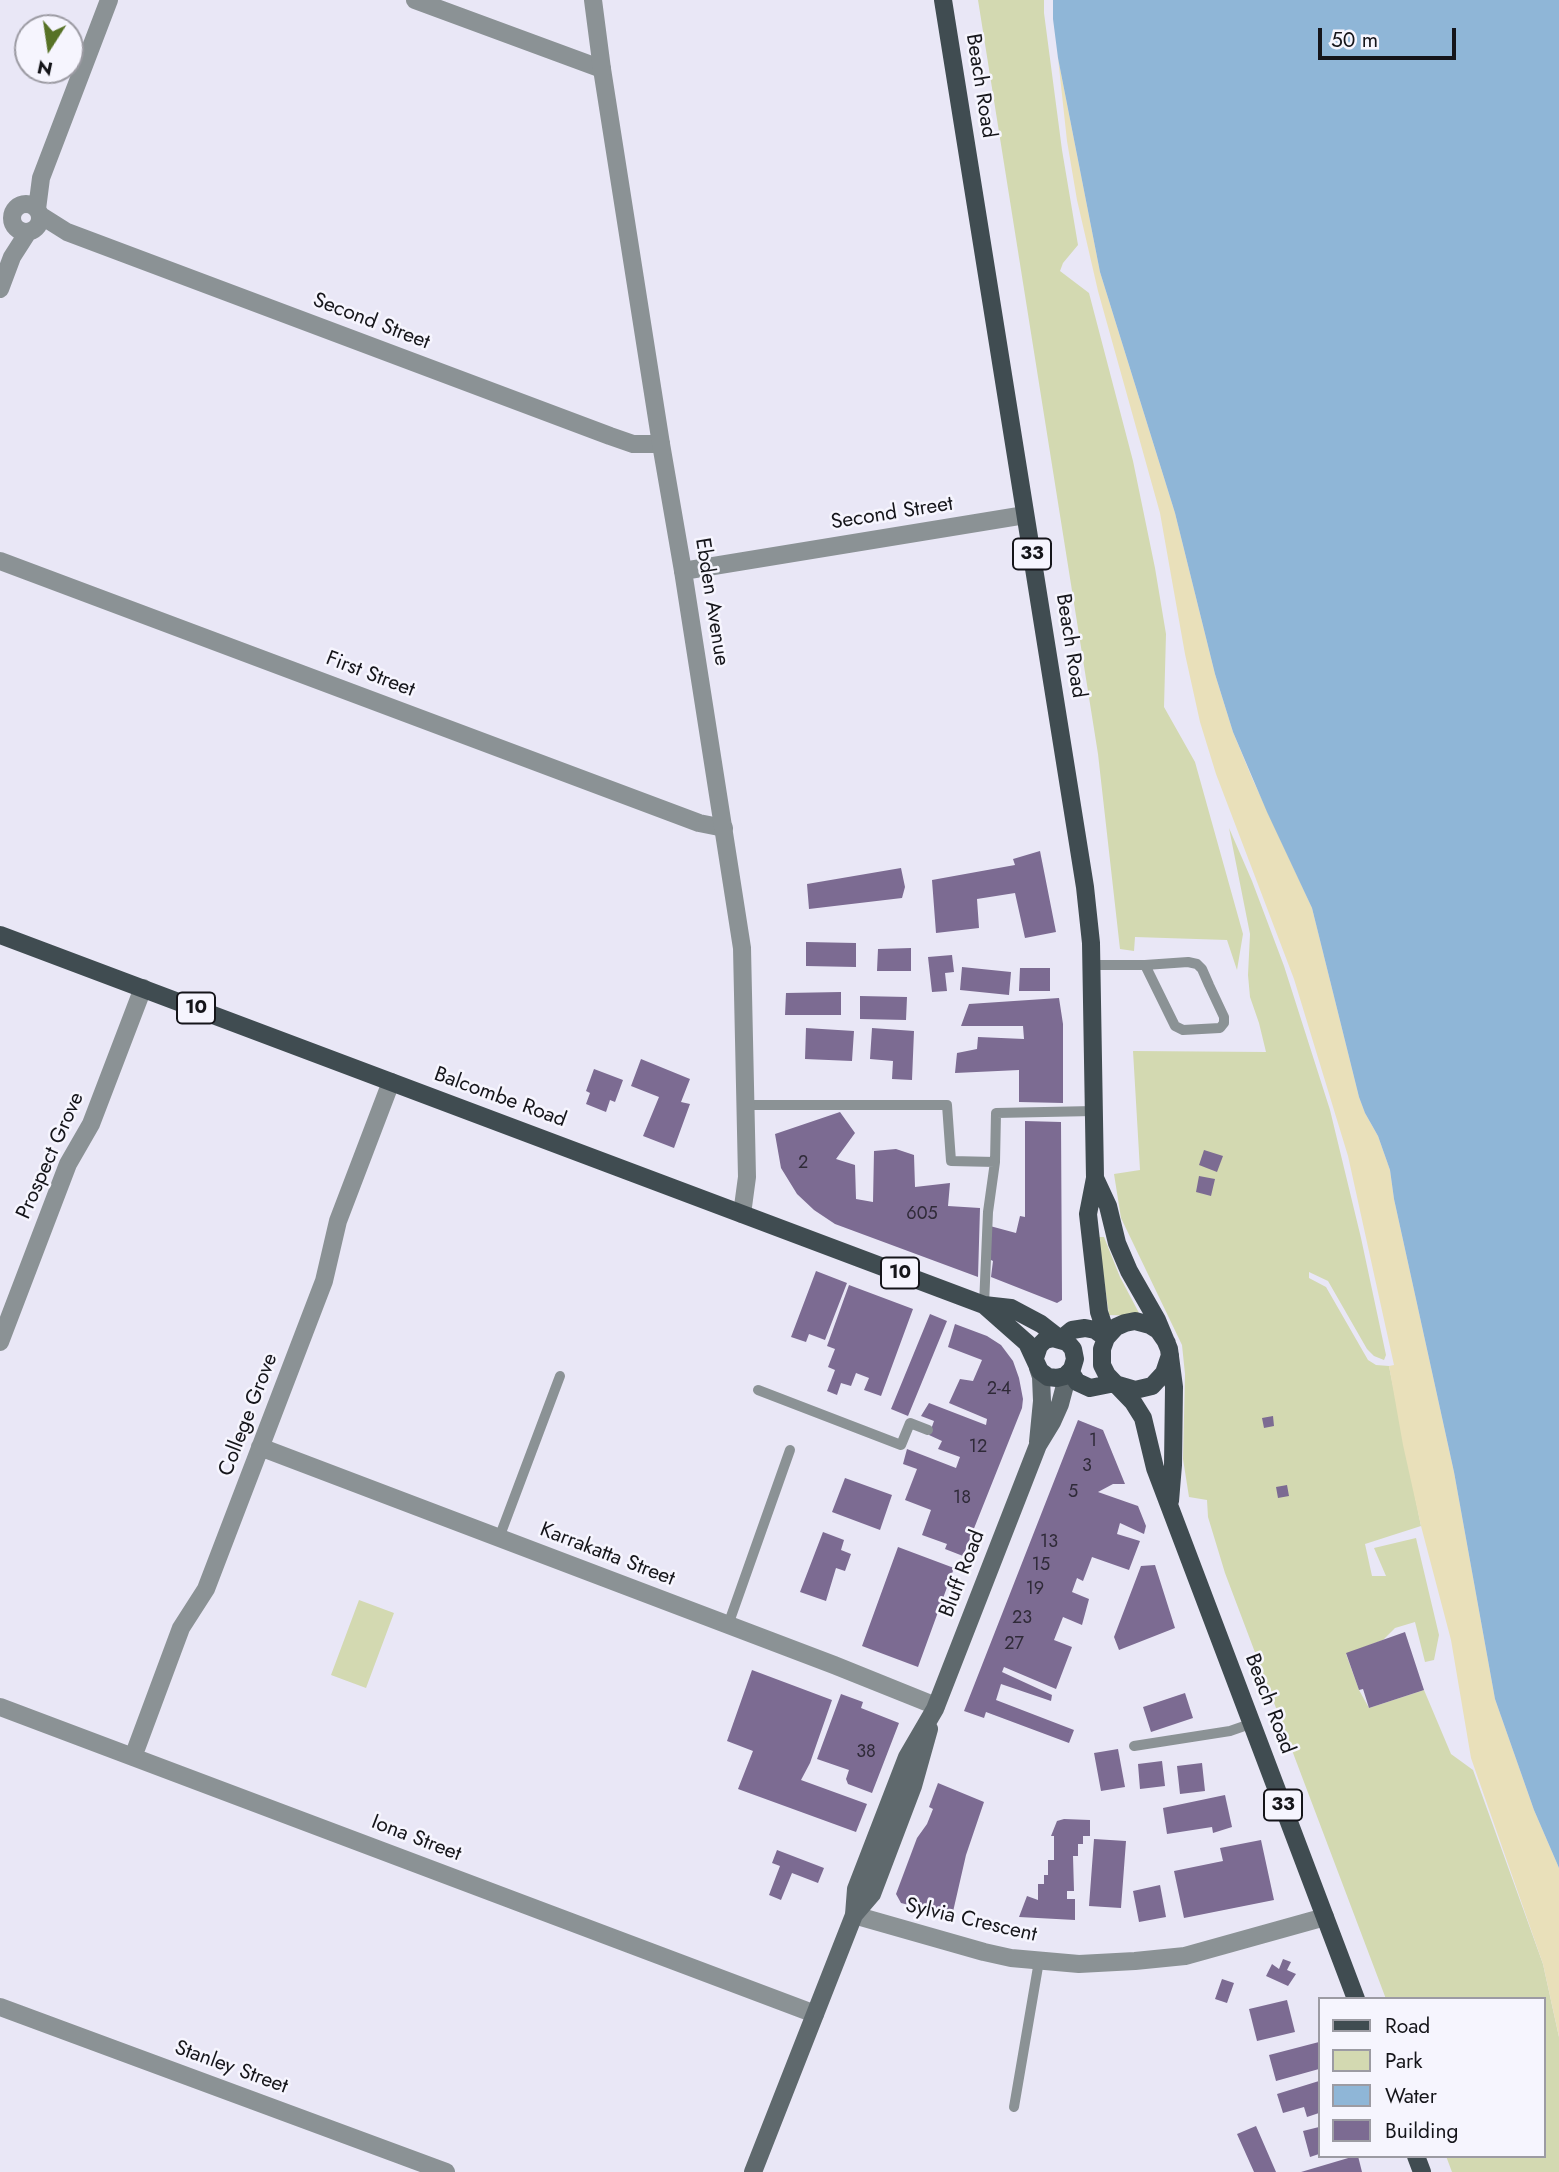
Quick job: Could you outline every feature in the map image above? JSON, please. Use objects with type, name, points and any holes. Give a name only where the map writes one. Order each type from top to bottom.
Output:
[{"type":"main road","name":"Beach Road","points":[[943,0],[1085,887],[1092,965],[1095,1178],[1088,1214],[1099,1312],[1107,1337],[1102,1345],[1101,1360],[1107,1375],[1133,1402],[1143,1418],[1155,1468],[1355,1997]]},
{"type":"main road","name":"Balcombe Road","points":[[0,935],[984,1305],[1011,1308],[1035,1320],[1060,1338]]},
{"type":"main road","name":"Beach Road","points":[[1095,1178],[1108,1206],[1117,1243],[1129,1271],[1157,1320],[1168,1347],[1174,1387],[1170,1504]]},
{"type":"main road","name":"Balcombe Road","points":[[984,1305],[1023,1338],[1036,1363]]},
{"type":"main road","points":[[1060,1338],[1069,1344],[1075,1362],[1069,1372],[1061,1377],[1044,1375],[1036,1363],[1036,1350],[1048,1339],[1060,1338],[1072,1330],[1084,1328],[1107,1337],[1116,1327],[1140,1322],[1158,1330],[1168,1347],[1169,1361],[1164,1373],[1152,1385],[1135,1390],[1116,1384],[1090,1388],[1077,1382],[1069,1372]]},
{"type":"main road","name":"Bluff Road","points":[[1036,1363],[1041,1380],[1042,1401],[1038,1445]]},
{"type":"main road","name":"Bluff Road","points":[[753,2172],[853,1915],[856,1889],[907,1756],[933,1712],[1038,1445],[1057,1412],[1069,1372]]},
{"type":"street","points":[[0,289],[23,217],[41,178],[109,0]]},
{"type":"street","points":[[415,0],[602,69]]},
{"type":"street","name":"Ebden Avenue","points":[[593,0],[742,948],[747,1105],[747,1177],[742,1214]]},
{"type":"street","name":"Second Street","points":[[0,204],[23,217],[610,436],[633,444],[661,444]]},
{"type":"street","name":"Second Street","points":[[683,571],[1025,515]]},
{"type":"street","name":"First Street","points":[[0,561],[699,823],[724,828]]},
{"type":"street","name":"Prospect Grove","points":[[0,1342],[68,1164],[91,1124],[143,989]]},
{"type":"street","name":"College Grove","points":[[133,1757],[181,1628],[206,1590],[324,1281],[338,1221],[391,1082]]},
{"type":"street","name":"Karrakatta Street","points":[[260,1447],[728,1625],[933,1712]]},
{"type":"street","name":"Iona Street","points":[[0,1707],[816,2014]]},
{"type":"street","name":"Sylvia Crescent","points":[[853,1915],[984,1952],[1039,1961],[1100,1963],[1185,1956],[1325,1917]]},
{"type":"street","name":"Stanley Street","points":[[0,2007],[446,2172]]},
{"type":"lane","points":[[1092,965],[1197,964],[1202,969],[1224,1017],[1224,1023],[1220,1028],[1183,1030],[1175,1026],[1146,965]]},
{"type":"lane","points":[[747,1105],[947,1105],[951,1161],[995,1163]]},
{"type":"lane","points":[[984,1305],[988,1212],[995,1163],[996,1113],[1094,1111]]},
{"type":"lane","points":[[499,1538],[561,1376]]},
{"type":"lane","points":[[758,1390],[901,1445],[910,1423],[929,1430]]},
{"type":"lane","points":[[728,1625],[790,1450]]},
{"type":"lane","points":[[1134,1746],[1230,1731],[1253,1723]]},
{"type":"lane","points":[[1014,2107],[1039,1961]]},
{"type":"green space","points":[[978,0],[1044,0],[1062,150],[1078,245],[1060,271],[1089,293],[1133,461],[1166,634],[1164,707],[1195,762],[1243,934],[1237,970],[1227,940],[1135,937],[1134,951],[1120,949],[1098,754]]},
{"type":"green space","points":[[1229,828],[1284,966],[1330,1110],[1361,1238],[1386,1355],[1384,1360],[1367,1349],[1328,1281],[1309,1272],[1309,1278],[1326,1287],[1368,1360],[1376,1365],[1389,1366],[1421,1526],[1365,1544],[1372,1576],[1386,1576],[1374,1548],[1416,1538],[1439,1635],[1434,1660],[1425,1662],[1415,1622],[1395,1628],[1383,1640],[1346,1654],[1359,1690],[1369,1708],[1424,1690],[1451,1754],[1473,1770],[1543,1964],[1559,2037],[1559,2172],[1452,2172],[1447,2158],[1545,2158],[1545,1997],[1385,1997],[1225,1573],[1208,1517],[1207,1500],[1189,1497],[1183,1459],[1185,1374],[1182,1345],[1121,1218],[1114,1174],[1140,1170],[1133,1051],[1266,1052],[1250,997],[1250,934]]},
{"type":"green space","points":[[1098,1237],[1104,1237],[1120,1277],[1139,1313],[1138,1316],[1109,1315]]},
{"type":"green space","points":[[359,1600],[394,1613],[366,1688],[331,1675]]},
{"type":"sand","points":[[1058,58],[1100,272],[1175,513],[1215,674],[1233,732],[1252,778],[1312,908],[1359,1097],[1378,1136],[1390,1170],[1454,1472],[1495,1699],[1534,1810],[1559,1868],[1559,2037],[1543,1964],[1471,1758],[1451,1640],[1403,1445],[1389,1366],[1394,1365],[1348,1156],[1294,979],[1216,774],[1200,722],[1160,513],[1098,291],[1077,200]]},
{"type":"water","points":[[1053,0],[1559,0],[1559,1868],[1534,1810],[1495,1699],[1454,1472],[1390,1170],[1378,1136],[1359,1097],[1312,908],[1233,732],[1215,674],[1175,513],[1100,272],[1058,58]]},
{"type":"building","points":[[1040,851],[1056,932],[1025,938],[1015,893],[977,899],[979,928],[936,933],[932,880],[1015,865],[1013,859]]},
{"type":"building","points":[[901,868],[905,887],[902,898],[809,909],[807,884]]},
{"type":"building","points":[[806,942],[856,943],[856,967],[806,966]]},
{"type":"building","points":[[911,948],[911,971],[877,971],[878,949]]},
{"type":"building","points":[[952,955],[954,972],[945,973],[947,991],[932,992],[928,957]]},
{"type":"building","points":[[962,967],[1011,972],[1009,995],[960,990]]},
{"type":"building","points":[[1020,968],[1050,968],[1050,991],[1019,991]]},
{"type":"building","points":[[841,992],[841,1015],[785,1015],[786,993]]},
{"type":"building","points":[[860,996],[907,997],[906,1020],[860,1019]]},
{"type":"building","points":[[1059,998],[1063,1024],[1063,1103],[1019,1102],[1019,1070],[955,1073],[957,1053],[977,1049],[978,1037],[1024,1039],[1023,1026],[961,1026],[969,1004]]},
{"type":"building","points":[[806,1028],[854,1031],[852,1061],[805,1059]]},
{"type":"building","points":[[872,1028],[914,1031],[912,1080],[892,1079],[893,1061],[870,1059]]},
{"type":"building","points":[[641,1059],[690,1079],[681,1102],[690,1104],[674,1148],[643,1136],[659,1097],[631,1086]]},
{"type":"building","points":[[594,1069],[623,1080],[615,1102],[610,1100],[606,1112],[586,1104],[590,1093],[586,1091]]},
{"type":"building","points":[[840,1112],[855,1133],[836,1159],[855,1165],[856,1199],[873,1202],[874,1151],[896,1149],[914,1155],[915,1187],[950,1183],[948,1206],[980,1208],[978,1277],[835,1224],[797,1194],[781,1168],[775,1134]]},
{"type":"building","points":[[1025,1121],[1061,1122],[1062,1300],[1057,1303],[991,1277],[993,1261],[989,1259],[990,1226],[1016,1233],[1020,1216],[1025,1217]]},
{"type":"building","points":[[1204,1150],[1223,1156],[1217,1172],[1199,1165]]},
{"type":"building","points":[[1199,1176],[1215,1179],[1211,1196],[1196,1192]]},
{"type":"building","points":[[816,1271],[847,1283],[825,1340],[809,1334],[806,1342],[791,1337]]},
{"type":"building","points":[[849,1285],[913,1309],[881,1396],[864,1390],[869,1378],[856,1373],[851,1386],[841,1383],[837,1395],[827,1391],[835,1370],[828,1367],[835,1349],[827,1346]]},
{"type":"building","points":[[930,1314],[947,1321],[908,1416],[891,1409]]},
{"type":"building","points":[[955,1324],[987,1336],[1001,1345],[1013,1361],[1023,1399],[1022,1408],[963,1556],[945,1549],[947,1544],[922,1535],[931,1510],[905,1500],[917,1469],[903,1464],[907,1449],[956,1468],[960,1457],[938,1449],[942,1441],[929,1435],[934,1421],[921,1416],[929,1403],[986,1425],[987,1419],[949,1403],[960,1379],[973,1381],[982,1360],[948,1347]]},
{"type":"building","points":[[1273,1416],[1274,1426],[1264,1428],[1262,1418]]},
{"type":"building","points":[[1078,1420],[1103,1430],[1125,1484],[1113,1484],[1098,1492],[1138,1506],[1146,1526],[1144,1534],[1120,1523],[1117,1534],[1140,1541],[1129,1570],[1092,1557],[1083,1581],[1077,1578],[1072,1592],[1089,1599],[1082,1625],[1063,1617],[1054,1640],[1072,1647],[1056,1689],[1004,1667],[1002,1672],[1052,1695],[1051,1701],[1001,1684],[996,1700],[1074,1730],[1069,1743],[986,1712],[984,1718],[964,1711]]},
{"type":"building","points":[[845,1478],[892,1495],[880,1530],[832,1512]]},
{"type":"building","points":[[1287,1485],[1289,1496],[1278,1498],[1276,1487]]},
{"type":"building","points":[[823,1532],[844,1540],[841,1550],[851,1554],[845,1571],[836,1568],[826,1601],[800,1592]]},
{"type":"building","points":[[898,1547],[954,1568],[918,1667],[862,1646]]},
{"type":"building","points":[[1155,1565],[1175,1628],[1119,1650],[1114,1637],[1141,1566]]},
{"type":"building","points":[[1405,1632],[1424,1690],[1369,1708],[1363,1689],[1359,1690],[1346,1653]]},
{"type":"building","points":[[752,1670],[832,1700],[810,1763],[801,1780],[867,1804],[856,1832],[738,1789],[753,1751],[727,1741]]},
{"type":"building","points":[[1185,1693],[1193,1718],[1151,1732],[1143,1707]]},
{"type":"building","points":[[841,1694],[863,1702],[861,1708],[899,1723],[872,1793],[848,1784],[846,1779],[849,1770],[817,1759]]},
{"type":"building","points":[[1118,1749],[1125,1787],[1101,1791],[1094,1753]]},
{"type":"building","points":[[1162,1761],[1165,1786],[1140,1789],[1138,1764]]},
{"type":"building","points":[[1202,1763],[1205,1791],[1180,1794],[1177,1766]]},
{"type":"building","points":[[938,1783],[984,1802],[966,1855],[952,1916],[901,1903],[896,1894],[917,1838],[933,1809],[929,1807]]},
{"type":"building","points":[[1225,1795],[1232,1827],[1213,1833],[1212,1827],[1167,1834],[1163,1808]]},
{"type":"building","points":[[1090,1820],[1090,1836],[1083,1836],[1083,1844],[1078,1844],[1078,1856],[1073,1856],[1074,1891],[1067,1891],[1067,1899],[1075,1899],[1075,1920],[1019,1917],[1027,1896],[1038,1900],[1038,1884],[1044,1884],[1044,1875],[1048,1875],[1048,1860],[1054,1860],[1054,1836],[1051,1836],[1057,1821]]},
{"type":"building","points":[[1094,1839],[1126,1841],[1121,1908],[1089,1906]]},
{"type":"building","points":[[1261,1840],[1274,1900],[1184,1918],[1174,1871],[1223,1861],[1220,1848]]},
{"type":"building","points":[[777,1850],[824,1868],[818,1883],[792,1873],[781,1900],[769,1895],[780,1866],[772,1863]]},
{"type":"building","points":[[1160,1885],[1166,1917],[1139,1922],[1133,1891]]},
{"type":"building","points":[[1283,1959],[1291,1962],[1287,1970],[1296,1974],[1288,1986],[1266,1976],[1272,1964],[1279,1969]]},
{"type":"building","points":[[1222,1979],[1234,1983],[1227,2003],[1215,1999]]},
{"type":"building","points":[[1287,2000],[1295,2032],[1257,2041],[1249,2009]]},
{"type":"building","points":[[1318,2042],[1318,2069],[1276,2081],[1269,2055]]},
{"type":"building","points":[[1318,2081],[1318,2113],[1307,2117],[1304,2107],[1283,2113],[1277,2094]]},
{"type":"building","points":[[1256,2126],[1276,2172],[1254,2172],[1237,2134]]},
{"type":"building","points":[[1318,2127],[1318,2154],[1310,2157],[1303,2131]]},
{"type":"building","points":[[1348,2158],[1358,2158],[1362,2172],[1301,2172]]}]
